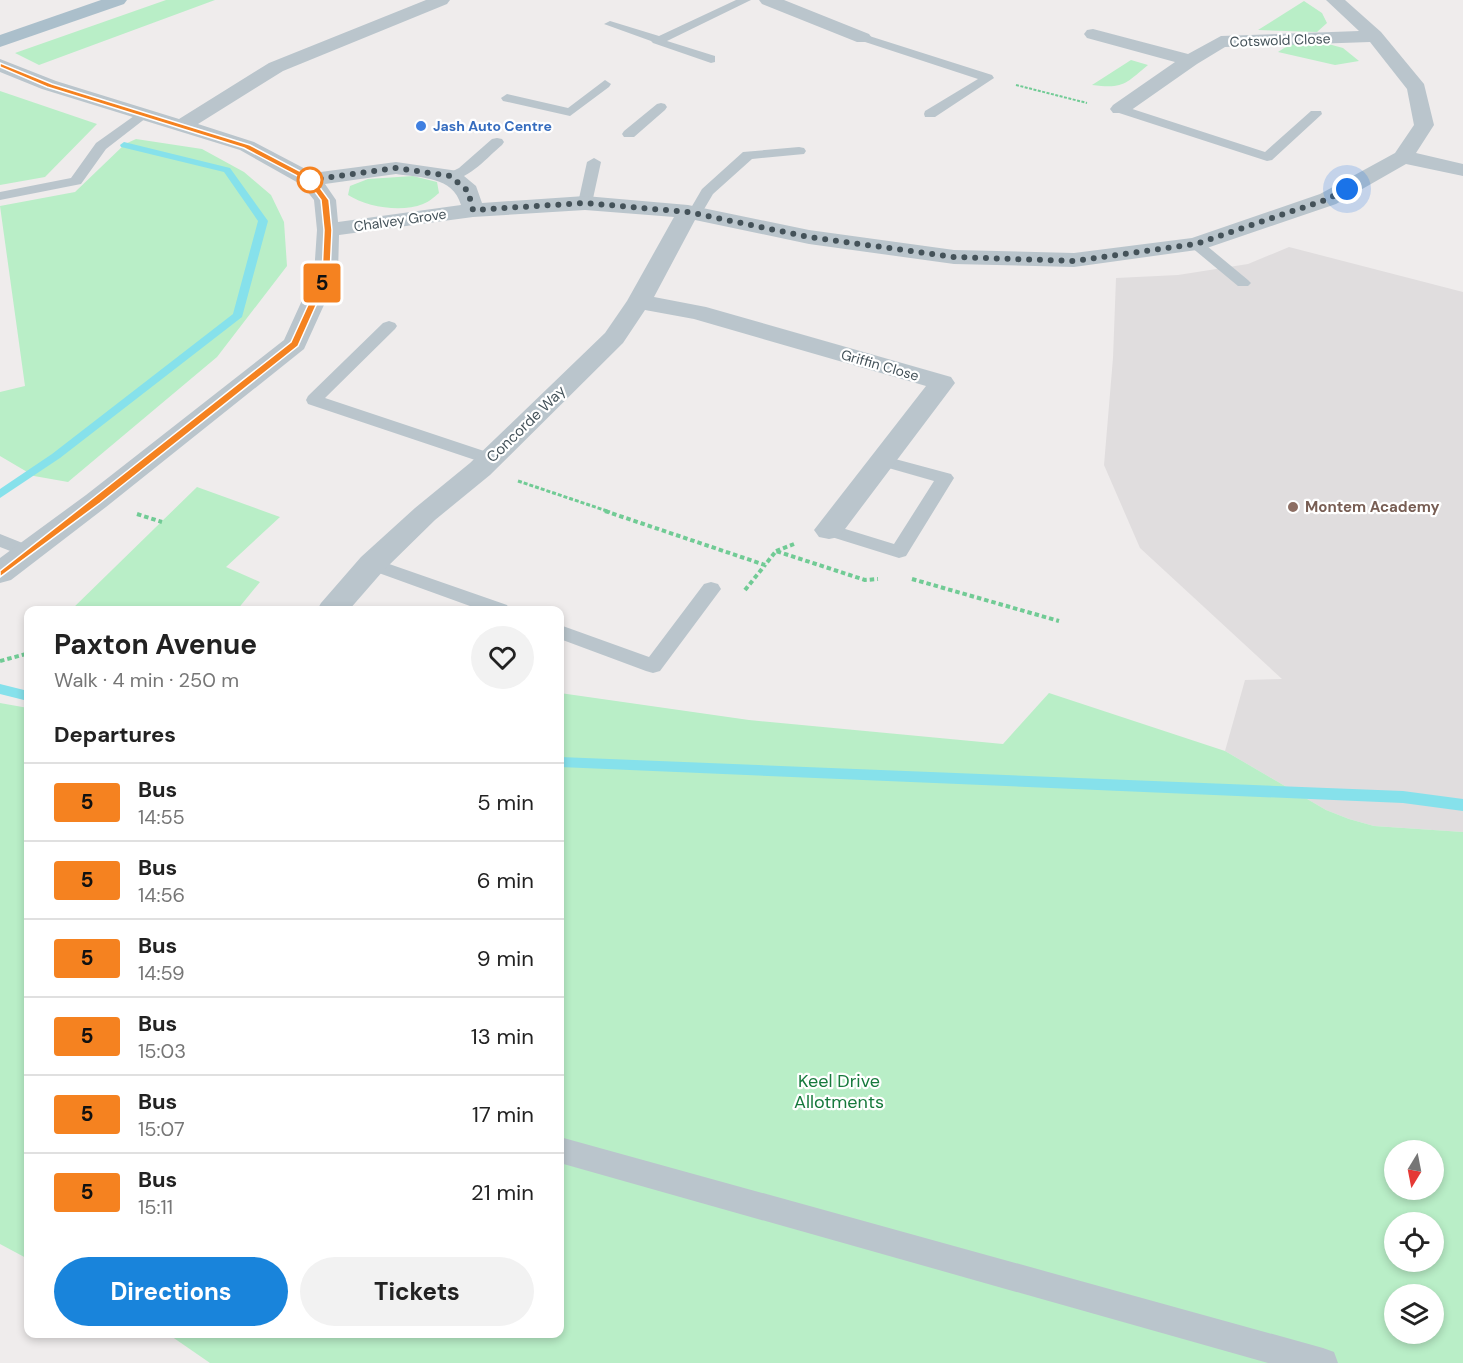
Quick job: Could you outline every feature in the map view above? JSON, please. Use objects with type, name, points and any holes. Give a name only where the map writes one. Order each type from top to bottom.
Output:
[{"type":"main road","points":[[0,41],[85,0]]},
{"type":"main road","points":[[0,29],[37,22],[118,0]]},
{"type":"street","points":[[183,125],[276,67],[441,0]]},
{"type":"street","name":"Chalvey Grove","points":[[328,230],[473,210],[585,203],[691,213],[819,239],[954,257],[1074,261],[1196,244],[1328,199],[1403,157],[1424,125],[1417,88],[1375,36],[1335,0]]},
{"type":"street","points":[[779,1],[801,15],[863,38]]},
{"type":"street","points":[[1093,34],[1190,60]]},
{"type":"street","name":"Cotswold Close","points":[[1120,109],[1190,60],[1221,42],[1375,36]]},
{"type":"street","points":[[0,65],[49,85],[247,146],[310,180],[325,200],[328,230],[326,274],[295,344],[0,573]]},
{"type":"street","points":[[1403,157],[1463,170]]},
{"type":"street","points":[[310,180],[396,168],[450,176],[468,191],[473,210]]},
{"type":"street","name":"Concorde Way","points":[[335,606],[372,564],[425,514],[485,464],[614,338],[639,302],[691,213]]},
{"type":"street","name":"Griffin Close","points":[[639,302],[697,312],[942,383],[830,530]]},
{"type":"lane","points":[[711,59],[657,42],[744,0]]},
{"type":"lane","points":[[610,24],[661,40]]},
{"type":"lane","points":[[863,38],[988,78]]},
{"type":"lane","points":[[930,114],[988,78]]},
{"type":"lane","points":[[507,98],[540,111],[570,112],[605,84]]},
{"type":"lane","points":[[629,134],[661,107]]},
{"type":"lane","points":[[1120,109],[1267,157],[1316,114]]},
{"type":"lane","points":[[0,196],[76,182],[102,146],[141,115]]},
{"type":"lane","points":[[450,176],[464,171],[497,142]]},
{"type":"lane","points":[[691,213],[707,192],[748,155],[800,151]]},
{"type":"lane","points":[[585,203],[594,162]]},
{"type":"lane","points":[[1196,244],[1243,283]]},
{"type":"lane","points":[[389,326],[314,400],[485,464]]},
{"type":"lane","points":[[830,530],[899,552],[945,478],[884,461]]},
{"type":"lane","points":[[0,540],[28,552]]},
{"type":"lane","points":[[372,564],[489,606]]},
{"type":"lane","points":[[564,633],[653,666],[711,588]]},
{"type":"lane","points":[[564,1151],[1323,1363]]},
{"type":"path","points":[[988,78],[1057,97],[1120,109]]},
{"type":"path","points":[[485,464],[765,565],[776,551],[865,580],[884,579]]},
{"type":"path","points":[[903,577],[1059,621]]},
{"type":"path","points":[[0,661],[24,655]]},
{"type":"shaded area","name":"Montem Academy","points":[[1289,247],[1463,292],[1463,832],[1374,826],[1349,819],[1326,810],[1225,751],[1245,680],[1282,679],[1140,548],[1104,465],[1113,358],[1116,278],[1178,275],[1248,264]]},
{"type":"green space","points":[[166,0],[215,0],[39,65],[15,53]]},
{"type":"green space","points":[[1304,1],[1322,13],[1327,23],[1317,32],[1258,30]]},
{"type":"green space","points":[[1321,42],[1343,48],[1359,61],[1335,65],[1278,52],[1292,43]]},
{"type":"green space","points":[[1131,60],[1148,65],[1123,84],[1092,85]]},
{"type":"green space","points":[[0,91],[97,124],[45,177],[0,185]]},
{"type":"green space","points":[[136,139],[202,149],[244,172],[271,195],[284,222],[287,266],[217,357],[68,482],[34,476],[0,456],[0,392],[25,386],[0,206],[75,192],[125,144]]},
{"type":"green space","points":[[413,176],[437,182],[439,193],[425,203],[405,208],[365,203],[348,195],[350,186],[368,179]]},
{"type":"green space","points":[[197,487],[280,517],[226,567],[260,582],[240,606],[75,606]]},
{"type":"green space","name":"Keel Drive Allotments","points":[[1049,693],[1225,751],[1326,810],[1349,819],[1374,826],[1463,832],[1463,1363],[210,1363],[174,1338],[564,1338],[564,694],[749,720],[1003,744]]},
{"type":"green space","points":[[0,703],[24,707],[24,1257],[0,1244]]},
{"type":"waterway","points":[[0,494],[56,456],[238,315],[263,221],[227,170],[124,145]]},
{"type":"waterway","points":[[0,689],[24,695]]},
{"type":"waterway","points":[[564,762],[1403,797],[1463,805]]},
{"type":"bus line","name":"5","points":[[0,65],[49,85],[247,146],[310,180],[325,200],[328,230],[326,274],[295,344],[96,501],[0,573]]},
{"type":"place","name":"Jash Auto Centre","points":[[421,126]]},
{"type":"place","name":"Montem Academy","points":[[1293,507]]},
{"type":"route","points":[[310,180],[396,168],[450,176],[468,191],[473,210],[585,203],[688,212],[809,237],[954,257],[1074,261],[1196,244],[1328,199],[1347,189]]}]
